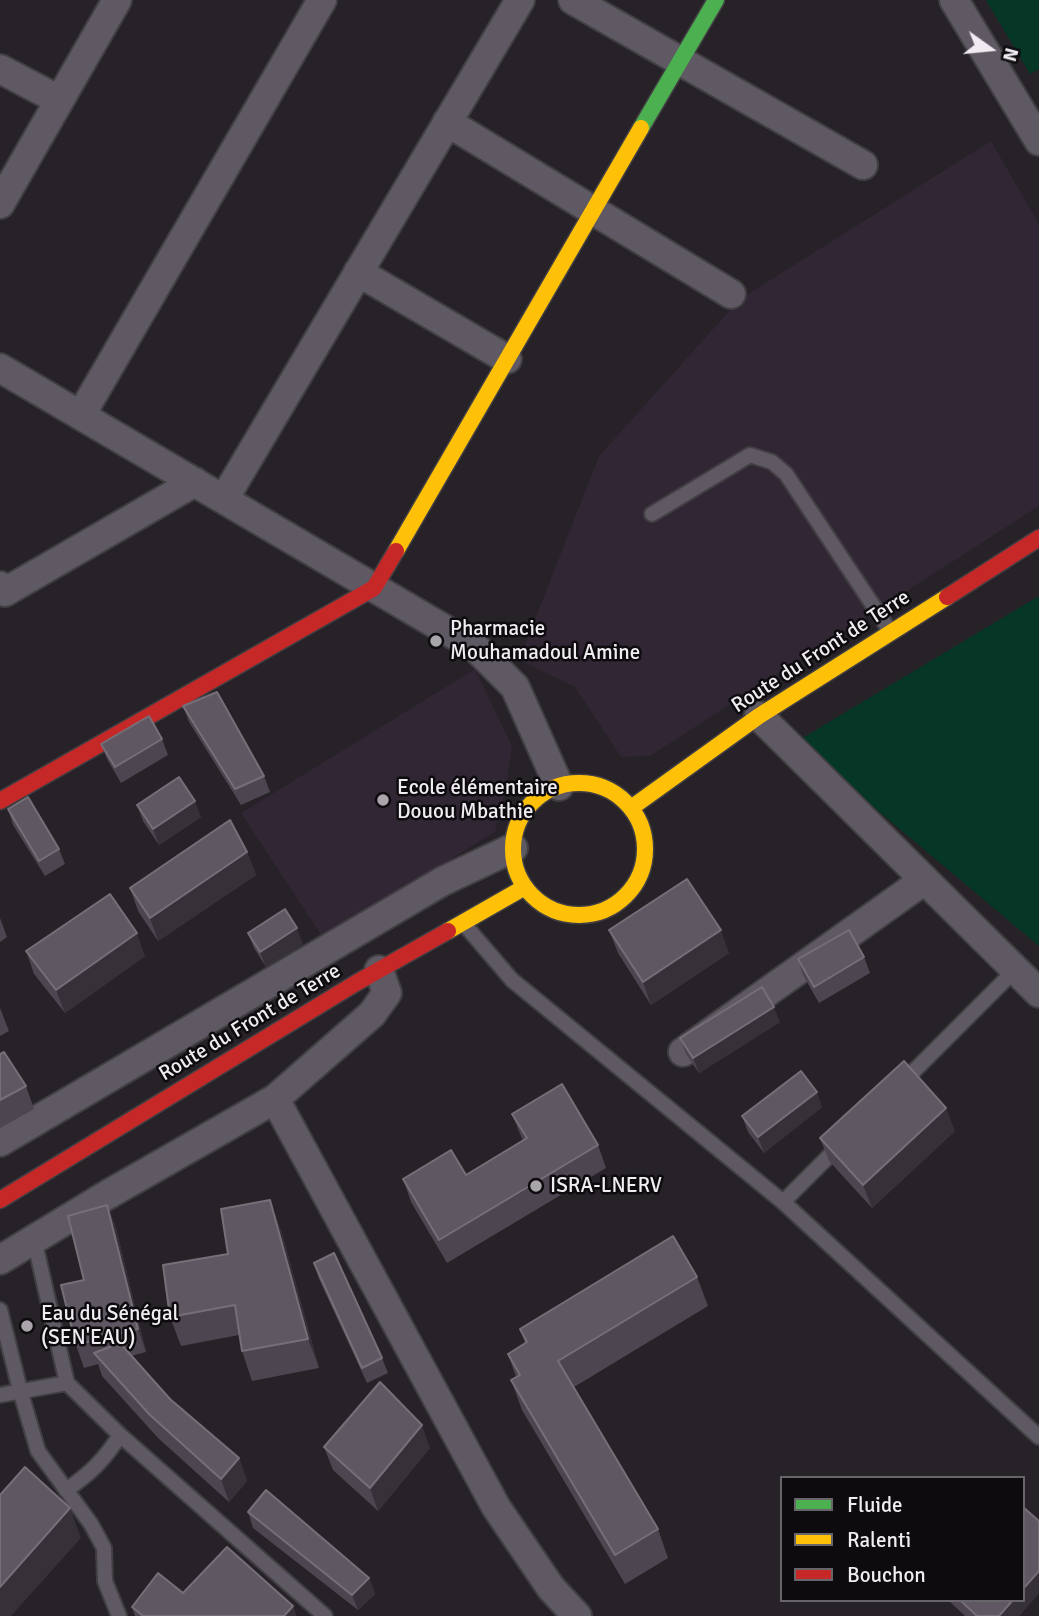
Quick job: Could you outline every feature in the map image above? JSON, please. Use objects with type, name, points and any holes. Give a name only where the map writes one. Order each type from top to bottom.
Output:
[{"type":"main road","points":[[0,801],[374,588],[716,0]]},
{"type":"main road","name":"Route du Front de Terre","points":[[631,808],[759,716],[1039,538]]},
{"type":"main road","points":[[578,782],[598,785],[616,794],[631,808],[642,832],[644,858],[639,875],[630,890],[618,902],[586,914],[569,914],[552,909],[537,900],[525,887],[516,869],[513,848],[516,828],[525,809],[540,795],[559,786],[578,782]]},
{"type":"main road","name":"Route du Front de Terre","points":[[0,1200],[379,970],[525,887]]},
{"type":"street","points":[[0,204],[117,0]]},
{"type":"street","points":[[81,415],[322,0]]},
{"type":"street","points":[[224,499],[520,0]]},
{"type":"street","points":[[573,0],[863,165]]},
{"type":"street","points":[[954,0],[1039,141]]},
{"type":"street","points":[[0,69],[59,100]]},
{"type":"street","points":[[447,122],[732,294]]},
{"type":"street","points":[[358,272],[508,359]]},
{"type":"street","points":[[0,368],[475,647],[515,687],[559,786]]},
{"type":"street","points":[[0,586],[5,592],[195,482]]},
{"type":"street","points":[[759,716],[1039,993]]},
{"type":"street","points":[[0,1142],[443,881],[513,848]]},
{"type":"street","points":[[443,881],[463,923]]},
{"type":"street","points":[[683,1052],[923,881]]},
{"type":"street","points":[[0,1260],[275,1099],[372,1014],[387,993],[379,970]]},
{"type":"street","points":[[275,1099],[496,1507],[551,1588],[577,1616]]},
{"type":"lane","points":[[652,514],[750,455],[772,462],[786,474],[891,632]]},
{"type":"lane","points":[[463,923],[512,980],[783,1202],[1039,1437]]},
{"type":"lane","points":[[889,1096],[1015,970]]},
{"type":"lane","points":[[783,1202],[850,1135]]},
{"type":"lane","points":[[34,1239],[67,1383],[120,1435],[325,1616]]},
{"type":"lane","points":[[0,1310],[38,1451],[91,1524],[104,1548],[105,1581],[118,1616]]},
{"type":"lane","points":[[0,1395],[67,1383]]},
{"type":"lane","points":[[66,1490],[93,1471],[120,1435]]},
{"type":"shaded area","points":[[991,141],[1039,224],[1039,506],[650,756],[621,757],[575,687],[519,660],[599,456],[740,299]]},
{"type":"shaded area","name":"Ecole élémentaire Douou Mbathie","points":[[475,669],[512,746],[506,788],[495,832],[323,938],[241,813]]},
{"type":"green space","points":[[986,0],[1039,0],[1039,69],[1030,74]]},
{"type":"green space","points":[[1039,596],[1039,946],[796,742]]},
{"type":"building","points":[[217,692],[264,776],[235,789],[183,706]]},
{"type":"building","points":[[149,716],[162,739],[115,767],[101,744]]},
{"type":"building","points":[[179,777],[195,801],[153,829],[137,805]]},
{"type":"building","points":[[28,797],[59,849],[39,861],[8,809]]},
{"type":"building","points":[[230,820],[247,852],[150,918],[130,888]]},
{"type":"building","points":[[687,879],[721,930],[643,982],[609,930]]},
{"type":"building","points":[[110,894],[137,933],[56,990],[26,951]]},
{"type":"building","points":[[285,909],[297,928],[260,952],[248,933]]},
{"type":"building","points":[[849,930],[864,957],[814,987],[798,959]]},
{"type":"building","points":[[762,987],[774,1007],[693,1058],[680,1038]]},
{"type":"building","points":[[4,1052],[26,1086],[0,1100],[0,1054]]},
{"type":"building","points":[[904,1061],[946,1108],[863,1185],[820,1138]]},
{"type":"building","points":[[801,1071],[817,1092],[758,1137],[742,1116]]},
{"type":"building","points":[[562,1084],[598,1145],[439,1240],[403,1179],[451,1150],[466,1175],[527,1138],[512,1114]]},
{"type":"building","points":[[270,1200],[308,1339],[242,1351],[235,1305],[170,1317],[163,1265],[228,1254],[221,1209]]},
{"type":"building","points":[[107,1205],[138,1329],[76,1345],[61,1285],[84,1280],[68,1216]]},
{"type":"building","points":[[673,1236],[697,1277],[558,1361],[658,1529],[615,1555],[511,1380],[520,1375],[508,1354],[527,1342],[520,1329]]},
{"type":"building","points":[[334,1253],[382,1358],[362,1368],[314,1263]]},
{"type":"building","points":[[120,1343],[170,1399],[239,1458],[221,1479],[150,1415],[94,1353]]},
{"type":"building","points":[[380,1382],[422,1425],[370,1488],[324,1447]]},
{"type":"building","points":[[25,1467],[70,1508],[0,1587],[0,1495]]},
{"type":"building","points":[[266,1490],[369,1578],[352,1595],[248,1512]]},
{"type":"building","points":[[1025,1509],[1039,1521],[1039,1571],[1025,1587]]},
{"type":"building","points":[[227,1547],[293,1606],[284,1616],[143,1616],[132,1607],[158,1573],[183,1593]]},
{"type":"building","points":[[962,1602],[1011,1602],[999,1616],[977,1616]]},
{"type":"traffic: fast","points":[[641,128],[716,0]]},
{"type":"traffic: slow","points":[[396,551],[641,128]]},
{"type":"traffic: slow","points":[[631,808],[759,716],[947,597]]},
{"type":"traffic: slow","points":[[579,783],[604,788],[625,803],[640,824],[645,849],[640,874],[625,895],[604,910],[579,915],[554,910],[533,895],[518,874],[513,849],[518,824],[533,803],[554,788],[579,783]]},
{"type":"traffic: slow","points":[[448,931],[525,887]]},
{"type":"traffic: jam","points":[[947,597],[1039,538]]},
{"type":"traffic: jam","points":[[0,801],[374,588],[396,551]]},
{"type":"traffic: jam","points":[[0,1200],[356,983],[448,931]]},
{"type":"place","name":"Pharmacie Mouhamadoul Amine","points":[[436,641]]},
{"type":"place","name":"Ecole élémentaire Douou Mbathie","points":[[383,800]]},
{"type":"place","name":"ISRA-LNERV","points":[[536,1186]]},
{"type":"place","name":"Eau du Sénégal (SEN'EAU)","points":[[27,1326]]}]
